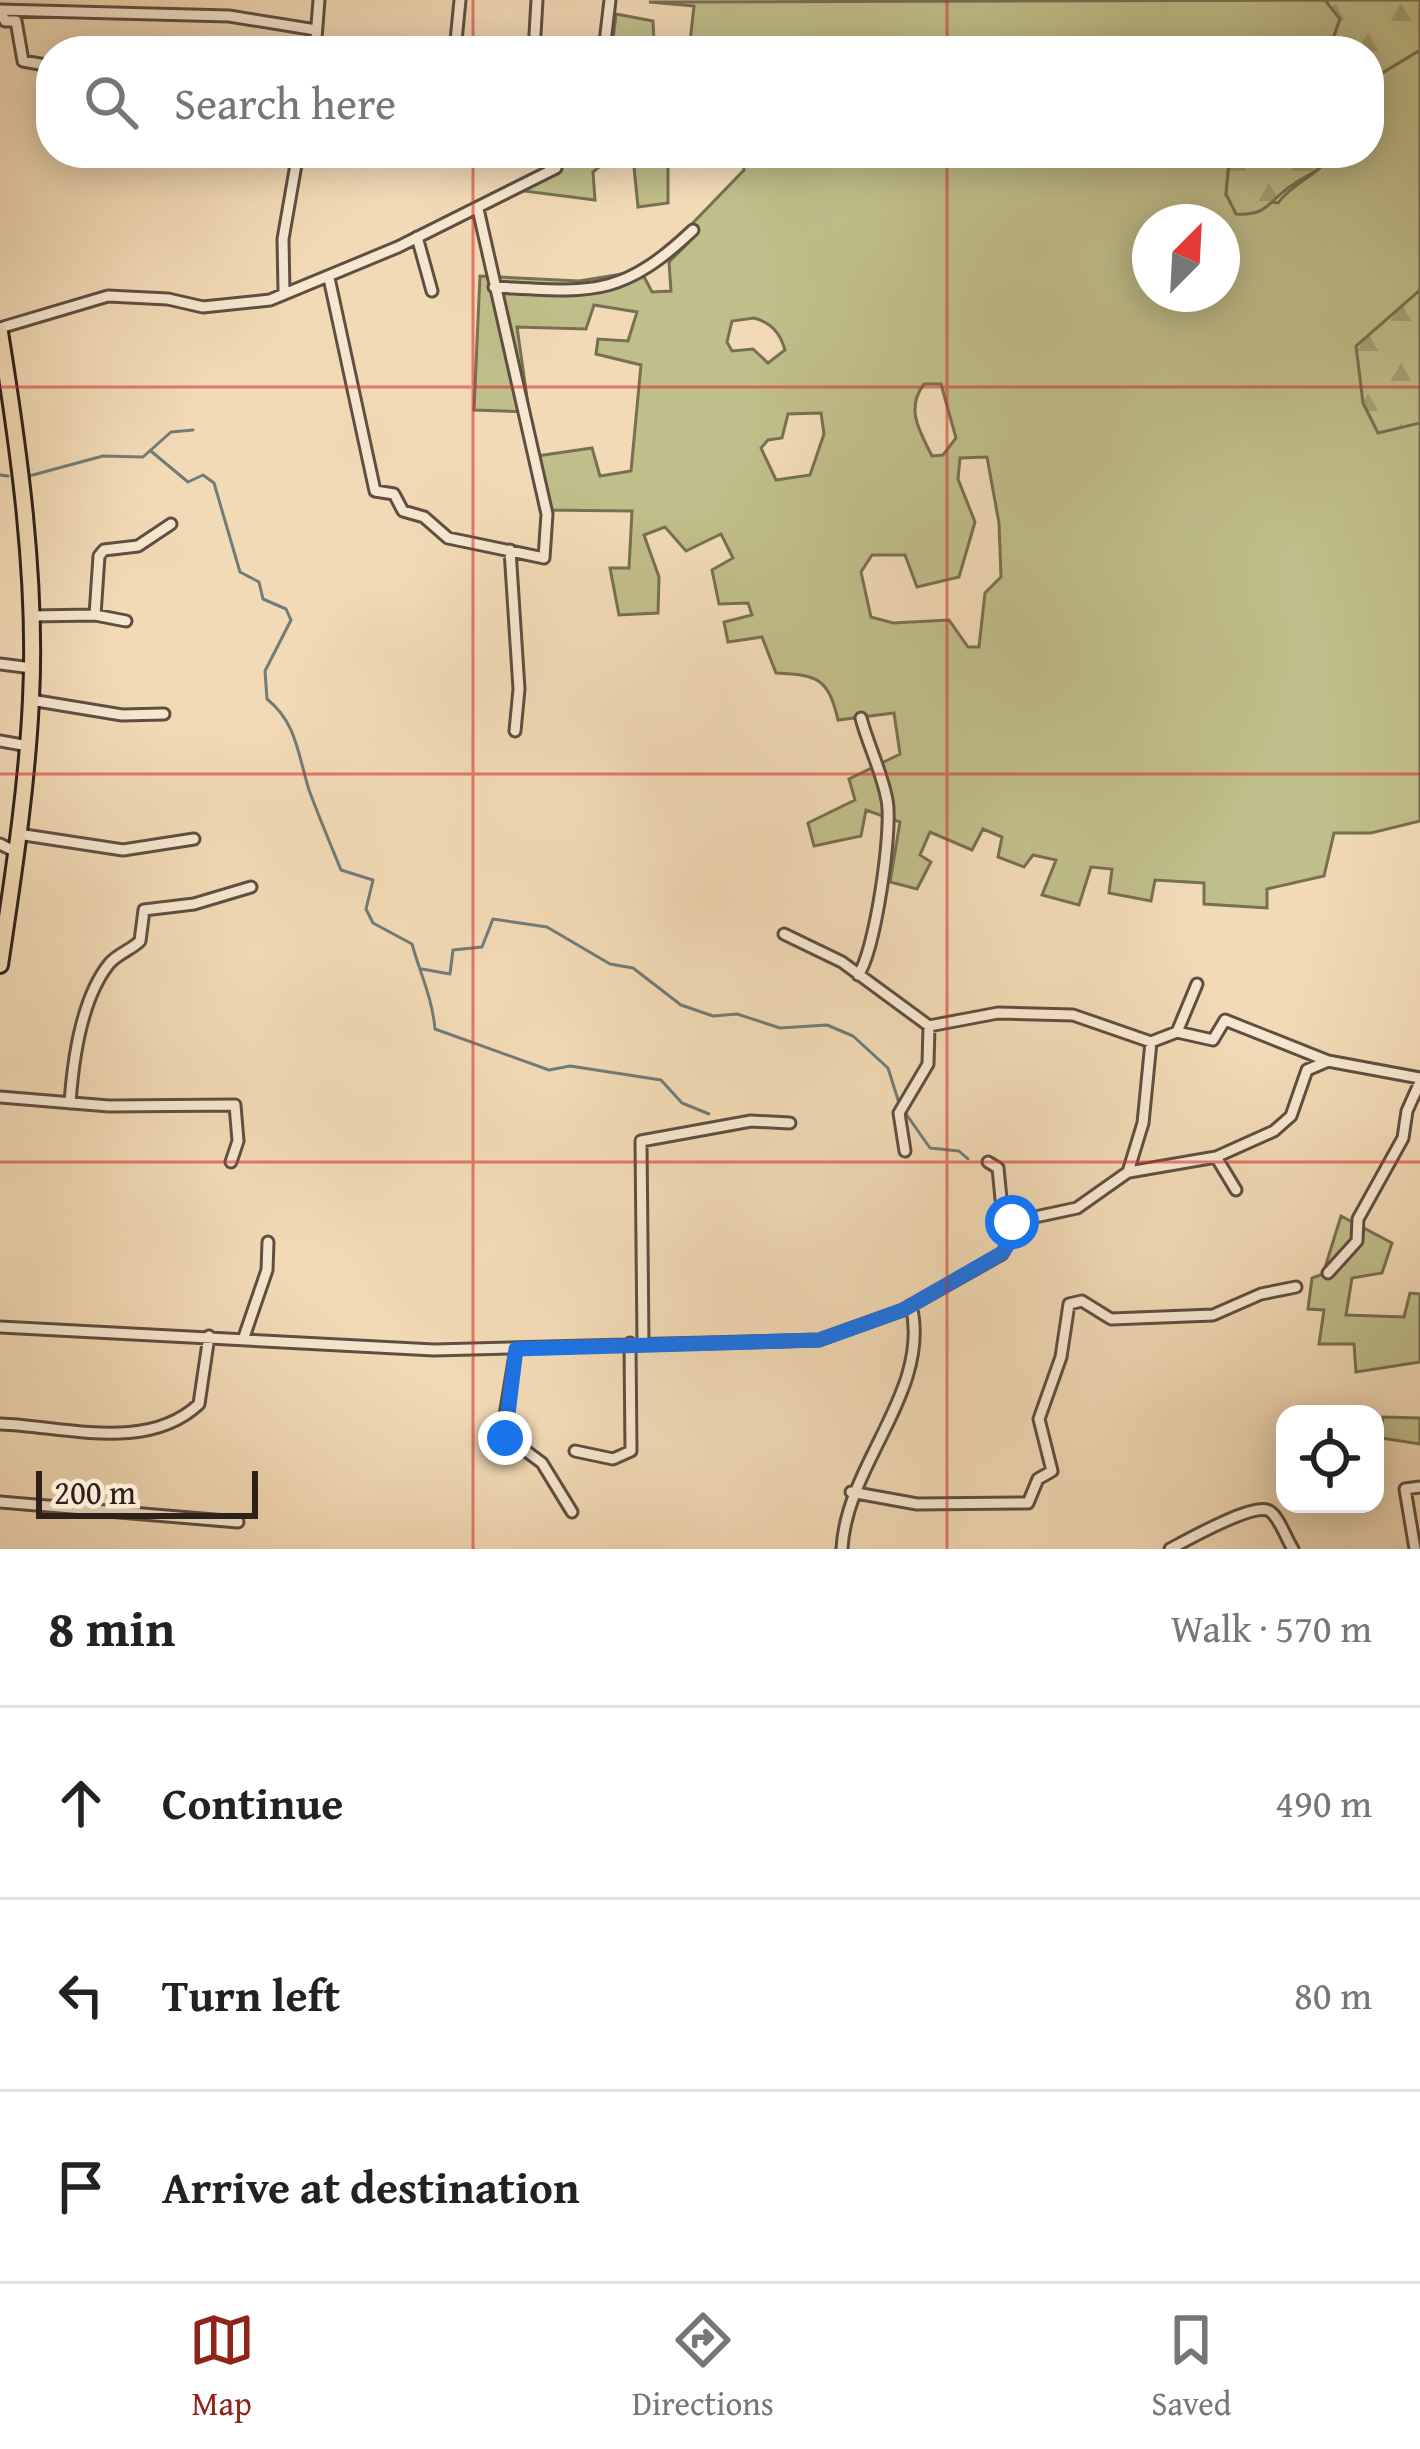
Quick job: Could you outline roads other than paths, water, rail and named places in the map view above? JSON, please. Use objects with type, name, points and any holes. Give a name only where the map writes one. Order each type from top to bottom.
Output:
[{"type":"main road","points":[[0,335],[31,616],[32,668],[28,746],[0,964]]},
{"type":"street","points":[[315,36],[319,0]]},
{"type":"street","points":[[456,36],[460,0]]},
{"type":"street","points":[[535,36],[537,0]]},
{"type":"street","points":[[606,36],[610,0]]},
{"type":"street","points":[[36,63],[23,61],[16,21],[5,21],[0,10],[229,16],[316,30]]},
{"type":"street","points":[[284,292],[283,239],[295,168]]},
{"type":"street","points":[[0,335],[108,296],[231,306],[284,292],[329,278],[417,238],[556,168]]},
{"type":"street","points":[[329,278],[375,491],[394,494],[403,511],[424,518],[448,538],[544,558],[547,514],[478,209]]},
{"type":"street","points":[[494,287],[600,288],[644,273],[693,230]]},
{"type":"street","points":[[417,238],[432,291]]},
{"type":"street","points":[[94,615],[99,556],[104,550],[138,546],[171,524]]},
{"type":"street","points":[[510,550],[519,688],[515,731]]},
{"type":"street","points":[[31,616],[94,615],[126,621]]},
{"type":"street","points":[[0,664],[32,668]]},
{"type":"street","points":[[31,700],[122,715],[164,714]]},
{"type":"street","points":[[858,975],[874,945],[879,871],[889,823],[887,798],[861,718]]},
{"type":"street","points":[[0,741],[28,746]]},
{"type":"street","points":[[18,834],[123,850],[194,839]]},
{"type":"street","points":[[0,844],[16,852]]},
{"type":"street","points":[[70,1103],[75,1055],[90,1006],[107,966],[140,941],[144,910],[194,904],[251,887]]},
{"type":"street","points":[[784,934],[842,962],[929,1026],[998,1013],[1073,1015],[1151,1042],[1177,1032],[1213,1040],[1225,1020],[1328,1061],[1420,1080],[1403,1138],[1358,1219],[1357,1241],[1328,1273]]},
{"type":"street","points":[[1177,1032],[1197,984]]},
{"type":"street","points":[[905,1151],[899,1112],[928,1064],[929,1026]]},
{"type":"street","points":[[1128,1172],[1143,1123],[1151,1042]]},
{"type":"street","points":[[1012,1222],[1077,1208],[1128,1172],[1216,1157],[1287,1120],[1305,1072],[1328,1061]]},
{"type":"street","points":[[0,1097],[70,1103],[236,1105],[238,1142],[231,1162]]},
{"type":"street","points":[[643,1342],[641,1141],[751,1121],[790,1123]]},
{"type":"street","points":[[1216,1157],[1236,1190]]},
{"type":"street","points":[[0,1327],[434,1350],[819,1340],[910,1306],[1002,1253],[1015,1234],[1001,1199],[998,1169],[988,1162]]},
{"type":"street","points":[[244,1337],[267,1270],[268,1242]]},
{"type":"street","points":[[851,1492],[917,1504],[1028,1503],[1038,1480],[1052,1471],[1039,1420],[1061,1357],[1069,1304],[1082,1301],[1111,1319],[1213,1315],[1261,1294],[1296,1287]]},
{"type":"street","points":[[842,1549],[851,1492],[910,1370],[910,1306]]},
{"type":"street","points":[[0,1424],[107,1433],[169,1424],[199,1404],[209,1336]]},
{"type":"street","points":[[575,1451],[613,1459],[628,1456],[630,1343]]},
{"type":"street","points":[[516,1349],[502,1433],[542,1463],[572,1512]]},
{"type":"street","points":[[1415,1549],[1405,1489],[1420,1487]]},
{"type":"street","points":[[0,1502],[238,1522]]},
{"type":"street","points":[[1171,1549],[1230,1518],[1266,1509],[1274,1513],[1293,1549]]},
{"type":"waterway","points":[[29,476],[103,456],[143,457],[171,432],[193,430]]},
{"type":"waterway","points":[[152,452],[188,482],[203,475],[214,483],[240,572],[259,582],[263,599],[286,609],[291,620],[265,671],[267,699],[291,729],[341,870],[373,880],[366,909],[373,923],[412,944],[435,1029],[549,1070],[570,1066],[661,1080],[682,1103],[709,1114]]},
{"type":"waterway","points":[[0,475],[8,476]]},
{"type":"waterway","points":[[422,969],[450,974],[453,950],[482,947],[493,919],[547,927],[610,964],[633,968],[681,1005],[713,1016],[737,1014],[780,1028],[827,1025],[853,1036],[888,1068],[899,1103]]},
{"type":"waterway","points":[[904,1111],[930,1148],[959,1151],[968,1159]]}]
